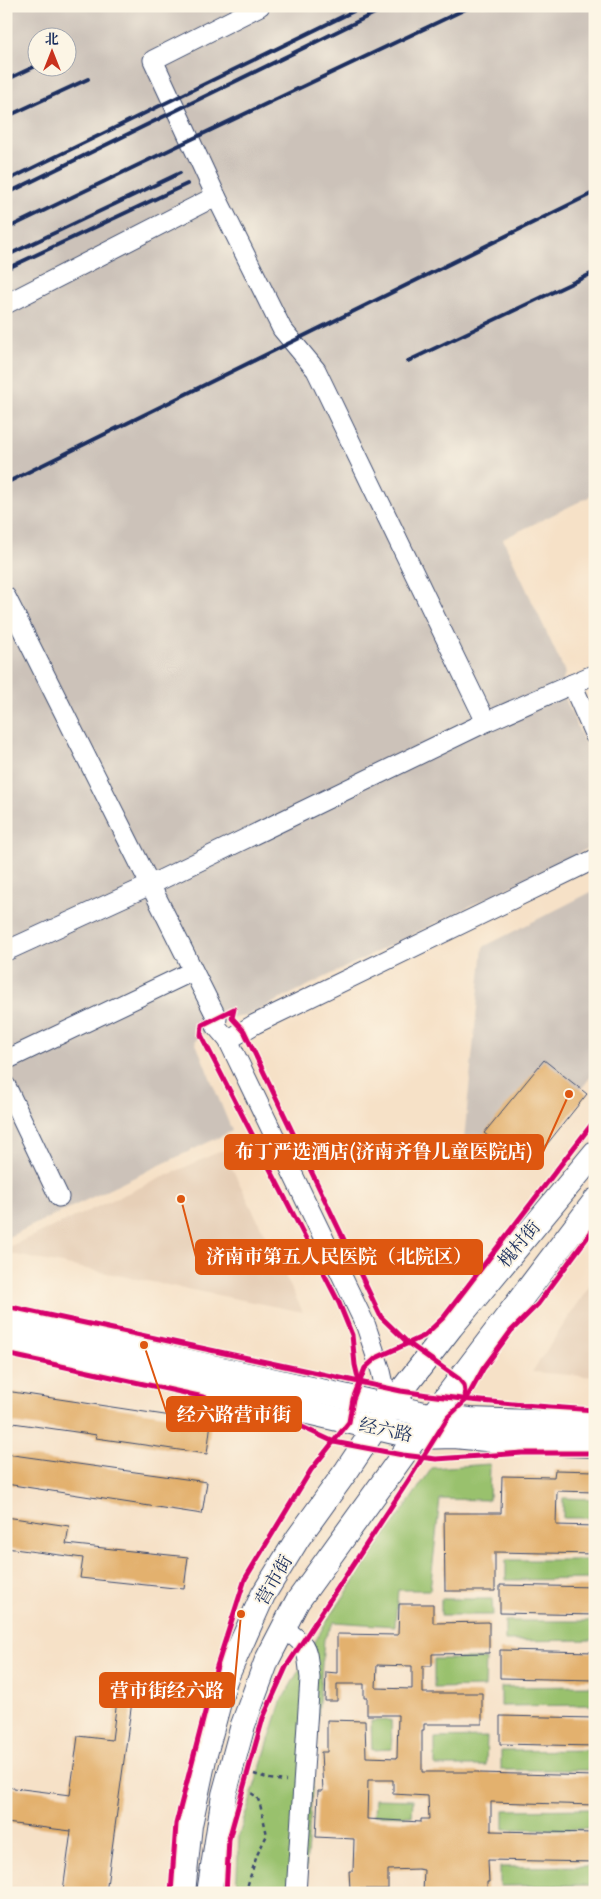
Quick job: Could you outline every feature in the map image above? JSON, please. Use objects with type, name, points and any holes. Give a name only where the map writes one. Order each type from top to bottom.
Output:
[{"type":"main road","name":"槐村街","points":[[389,1407],[451,1327],[595,1153]]},
{"type":"main road","name":"槐村街","points":[[433,1416],[595,1201]]},
{"type":"main road","name":"经六路","points":[[6,1321],[433,1416],[470,1420],[595,1424]]},
{"type":"main road","name":"经六路","points":[[6,1342],[416,1437],[454,1436],[526,1443],[595,1444]]},
{"type":"main road","name":"营市街","points":[[183,1893],[190,1825],[205,1754],[225,1680],[263,1595],[298,1538],[389,1407]]},
{"type":"main road","name":"营市街","points":[[209,1893],[224,1795],[243,1724],[267,1660],[297,1602],[433,1416]]},
{"type":"street","points":[[260,6],[153,60],[216,196],[282,329],[316,370],[486,722]]},
{"type":"street","points":[[6,304],[216,196]]},
{"type":"street","points":[[6,597],[217,1018],[216,1026],[228,1040],[366,1326],[381,1371],[389,1407]]},
{"type":"street","points":[[6,951],[150,885],[486,722],[595,674]]},
{"type":"street","points":[[572,684],[595,736]]},
{"type":"street","points":[[228,1040],[255,1024],[595,859]]},
{"type":"street","points":[[6,1060],[193,971]]},
{"type":"street","points":[[6,1086],[59,1197]]},
{"type":"street","points":[[283,1628],[302,1642],[306,1649],[310,1678],[296,1893]]},
{"type":"path","points":[[254,1774],[270,1779],[303,1783]]},
{"type":"path","points":[[242,1792],[244,1783]]},
{"type":"path","points":[[248,1791],[257,1797],[267,1835],[257,1855],[248,1884],[248,1893]]},
{"type":"shaded area","points":[[6,6],[595,6],[595,494],[503,539],[565,672],[561,689],[595,767],[595,845],[246,1016],[232,1018],[201,1035],[195,1041],[232,1131],[6,1238]]},
{"type":"shaded area","points":[[595,890],[595,1071],[522,1166],[462,1160],[483,947]]},
{"type":"shaded area","points":[[223,1150],[303,1312],[6,1253],[6,1248]]},
{"type":"shaded area","points":[[595,1278],[595,1377],[532,1372]]},
{"type":"green space","points":[[490,1464],[489,1500],[440,1499],[430,1590],[398,1590],[395,1626],[334,1622],[324,1639],[304,1893],[236,1893],[239,1835],[281,1702],[325,1624],[432,1468]]},
{"type":"green space","points":[[563,1498],[595,1499],[595,1518],[563,1518]]},
{"type":"green space","points":[[506,1560],[595,1560],[595,1579],[506,1580]]},
{"type":"green space","points":[[441,1599],[492,1599],[493,1615],[441,1615]]},
{"type":"green space","points":[[505,1621],[595,1621],[595,1640],[505,1641]]},
{"type":"green space","points":[[434,1659],[486,1659],[485,1687],[434,1688]]},
{"type":"green space","points":[[595,1686],[595,1705],[501,1706],[501,1687]]},
{"type":"green space","points":[[391,1720],[392,1749],[372,1750],[371,1721]]},
{"type":"green space","points":[[487,1737],[486,1766],[435,1766],[435,1738]]},
{"type":"green space","points":[[595,1750],[595,1770],[501,1770],[501,1751]]},
{"type":"green space","points":[[375,1799],[413,1800],[412,1816],[374,1815]]},
{"type":"green space","points":[[595,1809],[595,1829],[504,1829],[504,1810]]},
{"type":"green space","points":[[595,1866],[595,1885],[500,1886],[500,1867]]},
{"type":"building","points":[[544,1060],[587,1094],[528,1168],[484,1133]]},
{"type":"building","points":[[6,1391],[211,1422],[207,1454],[96,1438],[97,1435],[6,1422]]},
{"type":"building","points":[[6,1454],[207,1482],[202,1514],[6,1484]]},
{"type":"building","points":[[555,1470],[595,1471],[595,1492],[557,1491],[556,1525],[595,1526],[595,1554],[495,1552],[495,1591],[445,1591],[444,1513],[501,1513],[502,1476],[554,1477]]},
{"type":"building","points":[[6,1517],[69,1526],[66,1544],[188,1557],[184,1589],[80,1578],[83,1558],[6,1548]]},
{"type":"building","points":[[500,1585],[595,1587],[595,1615],[500,1613]]},
{"type":"building","points":[[399,1604],[433,1604],[433,1623],[489,1622],[489,1653],[432,1654],[432,1666],[423,1666],[423,1693],[482,1693],[482,1724],[424,1724],[424,1730],[422,1730],[422,1772],[595,1776],[595,1805],[491,1802],[491,1831],[595,1833],[595,1862],[488,1860],[489,1882],[487,1882],[487,1893],[423,1893],[424,1870],[418,1869],[388,1870],[388,1889],[350,1889],[349,1871],[353,1871],[354,1839],[316,1837],[318,1791],[323,1791],[321,1752],[327,1752],[327,1720],[365,1721],[366,1757],[397,1758],[398,1715],[367,1715],[367,1698],[364,1698],[364,1684],[337,1684],[337,1701],[325,1701],[326,1672],[337,1673],[337,1634],[398,1635]],"holes":[[[377,1665],[412,1666],[412,1689],[376,1688]],[[368,1780],[393,1780],[393,1794],[428,1796],[429,1819],[421,1819],[421,1822],[367,1819]]]},
{"type":"building","points":[[500,1650],[595,1652],[595,1680],[500,1678]]},
{"type":"building","points":[[118,1692],[133,1694],[106,1893],[63,1891],[71,1831],[6,1823],[6,1787],[70,1795],[78,1736],[112,1740]]},
{"type":"building","points":[[500,1716],[595,1718],[595,1746],[500,1744]]},
{"type":"railway","points":[[6,181],[364,6]]},
{"type":"railway","points":[[6,194],[389,6]]},
{"type":"railway","points":[[6,229],[472,6]]},
{"type":"railway","points":[[6,80],[28,70]]},
{"type":"railway","points":[[6,117],[88,79]]},
{"type":"railway","points":[[6,256],[180,173]]},
{"type":"railway","points":[[6,269],[187,184]]},
{"type":"railway","points":[[6,483],[595,192]]},
{"type":"railway","points":[[408,361],[595,272]]},
{"type":"cycle path","points":[[359,1382],[352,1335],[339,1303],[201,1035],[202,1025],[234,1009],[232,1018],[244,1031],[381,1317],[408,1343],[459,1379],[464,1385],[466,1400]]},
{"type":"cycle path","points":[[171,1893],[176,1824],[217,1666],[245,1579],[311,1470],[349,1422],[353,1399],[365,1368],[376,1358],[424,1336],[444,1317],[595,1120]]},
{"type":"cycle path","points":[[226,1893],[229,1839],[263,1718],[286,1667],[448,1417],[466,1400],[483,1369],[511,1331],[538,1304],[595,1227]]},
{"type":"cycle path","points":[[6,1306],[401,1391],[498,1403],[595,1410]]},
{"type":"cycle path","points":[[6,1354],[199,1396],[283,1418],[334,1442],[403,1455],[436,1459],[522,1453],[595,1453]]},
{"type":"place","name":"布丁严选酒店(济南齐鲁儿童医院店)","points":[[569,1094]]},
{"type":"place","name":"济南市第五人民医院（北院区）","points":[[181,1199]]},
{"type":"place","name":"经六路营市街","points":[[144,1345]]},
{"type":"place","name":"营市街经六路","points":[[241,1614]]}]
